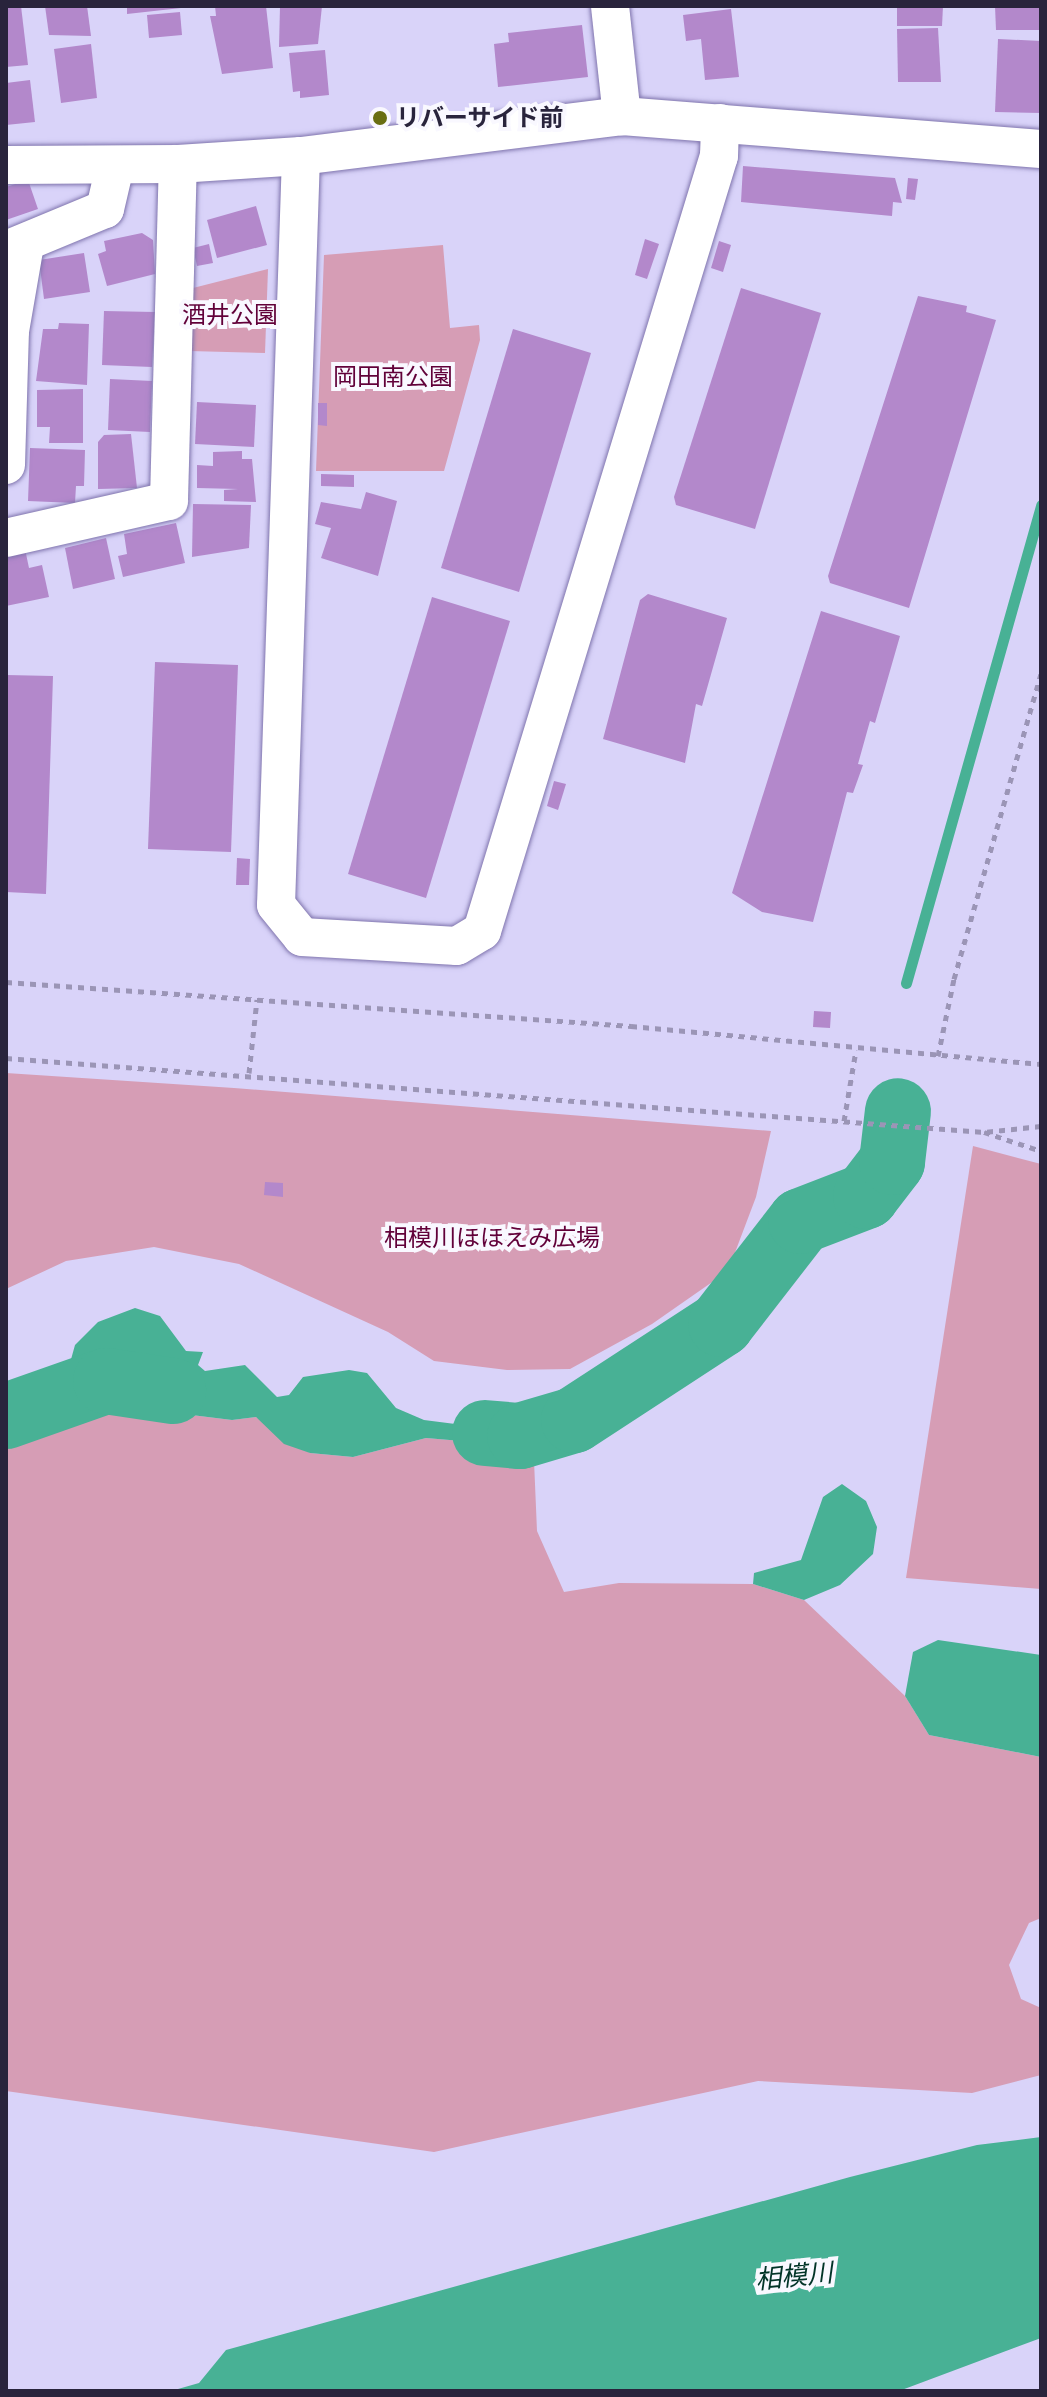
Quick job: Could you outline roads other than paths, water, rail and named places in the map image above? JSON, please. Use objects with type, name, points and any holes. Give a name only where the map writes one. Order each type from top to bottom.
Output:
[{"type":"street","points":[[610,6],[622,116]]},
{"type":"street","points":[[6,165],[115,166],[301,156],[622,116],[1041,149]]},
{"type":"street","points":[[301,156],[276,905],[302,937],[457,946],[482,931],[719,156],[720,123]]},
{"type":"street","points":[[6,538],[169,501],[178,164]]},
{"type":"street","points":[[6,465],[15,247],[105,209],[115,166]]},
{"type":"water","points":[[135,1308],[160,1316],[186,1351],[203,1352],[198,1365],[205,1371],[245,1365],[277,1397],[289,1395],[303,1377],[349,1370],[367,1373],[396,1408],[424,1420],[517,1432],[561,1407],[572,1410],[574,1420],[548,1436],[497,1444],[426,1438],[353,1457],[310,1453],[284,1444],[256,1417],[232,1420],[143,1409],[85,1385],[70,1363],[75,1345],[98,1322]]},
{"type":"water","points":[[842,1484],[866,1501],[877,1527],[873,1554],[840,1585],[804,1600],[753,1584],[754,1573],[801,1560],[823,1497]]},
{"type":"water","points":[[938,1640],[1041,1655],[1041,1757],[929,1735],[905,1696],[913,1652]]},
{"type":"water","name":"相模川","points":[[1041,2137],[1041,2338],[899,2391],[171,2391],[199,2383],[226,2350],[850,2177],[977,2145]]},
{"type":"waterway","points":[[906,983],[1041,505]]},
{"type":"waterway","points":[[485,1433],[520,1436],[574,1420],[721,1324],[801,1221],[866,1196],[892,1162],[898,1111]]},
{"type":"waterway","points":[[6,1416],[106,1381],[173,1391]]},
{"type":"place","name":"リバーサイド前","points":[[380,118]]},
{"type":"park label","name":"酒井公園","points":[[230,315]]},
{"type":"park label","name":"岡田南公園","points":[[393,377]]},
{"type":"park label","name":"相模川ほほえみ広場","points":[[492,1238]]}]
